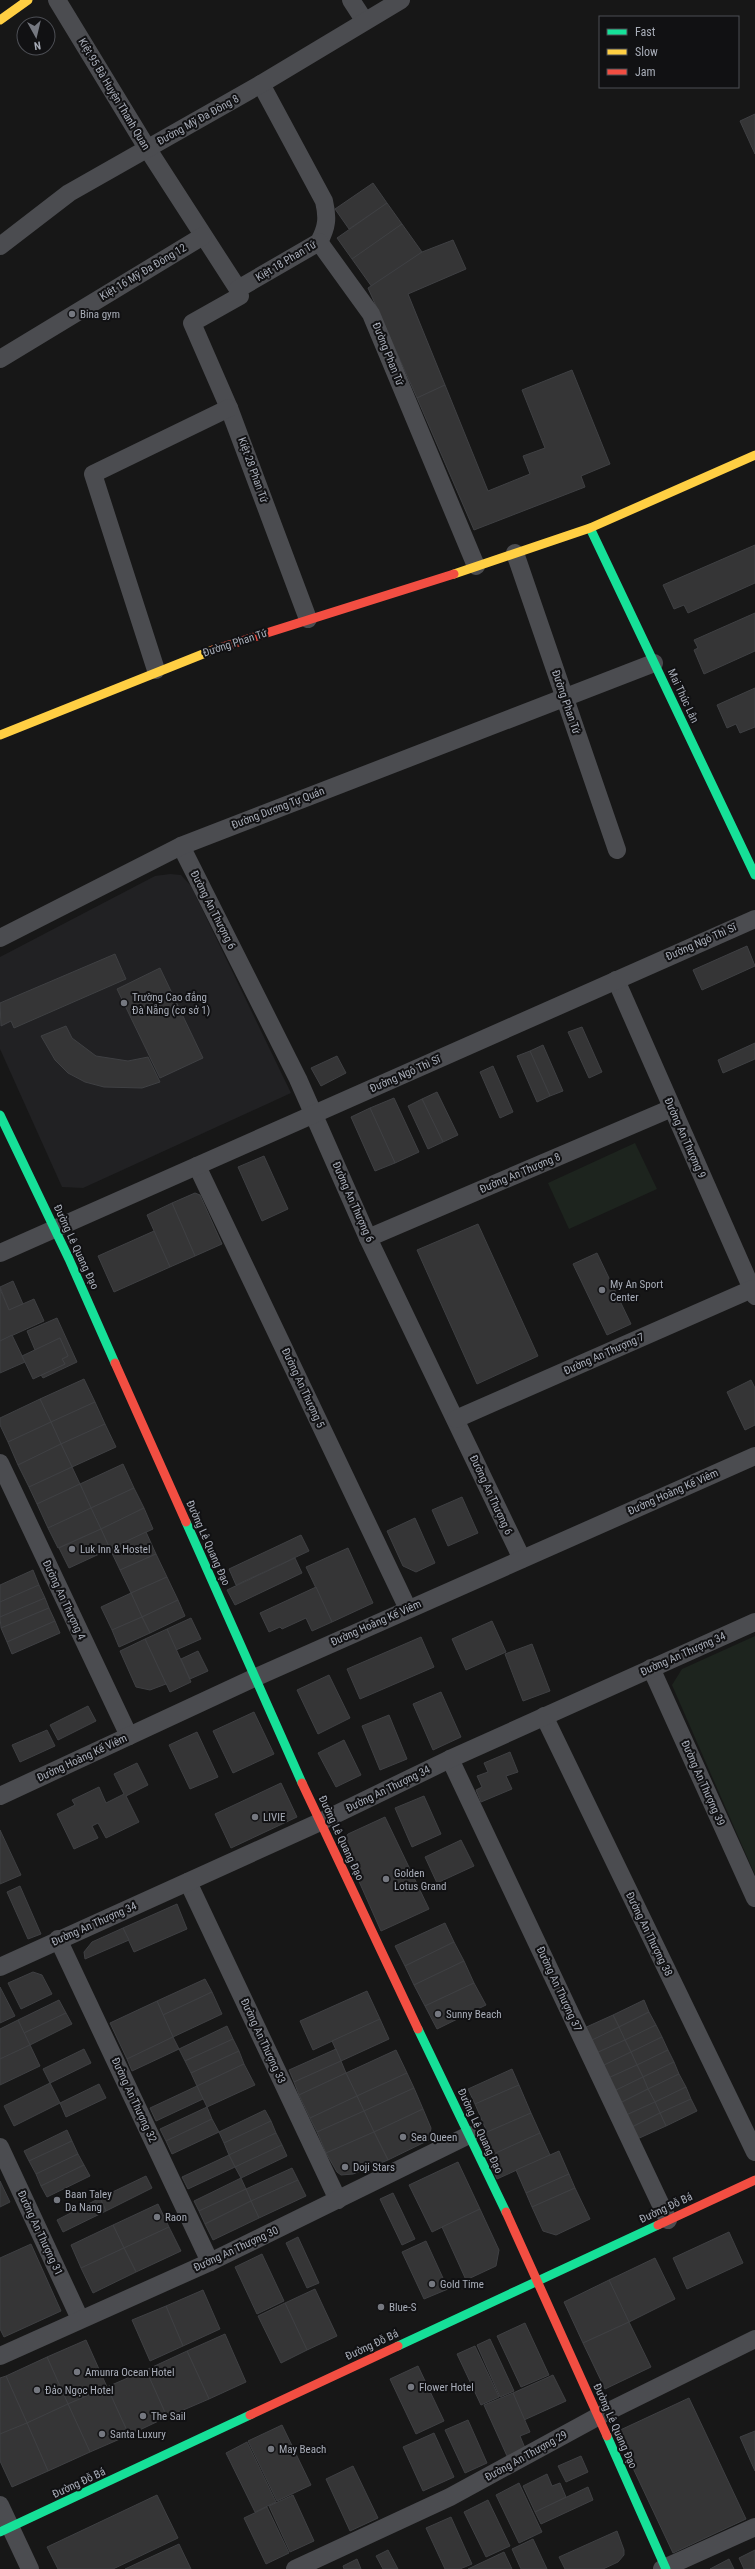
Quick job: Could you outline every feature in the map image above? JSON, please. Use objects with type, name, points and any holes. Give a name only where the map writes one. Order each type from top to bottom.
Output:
[{"type":"street","points":[[0,20],[28,0]]},
{"type":"street","name":"Kiệt 95 Bà Huyện Thanh Quan","points":[[57,0],[147,148],[238,289]]},
{"type":"street","points":[[351,0],[364,20]]},
{"type":"street","name":"Đường Mỹ Đa Đông 8","points":[[0,246],[68,193],[261,84],[364,20],[402,0]]},
{"type":"street","name":"Kiệt 18 Phan Tứ","points":[[192,323],[240,296],[238,289],[319,242],[326,229],[328,216],[324,201],[261,84]]},
{"type":"street","name":"Kiệt 16 Mỹ Đa Đông 12","points":[[0,359],[203,236]]},
{"type":"street","name":"Đường Phan Tứ","points":[[319,242],[371,314],[476,566]]},
{"type":"street","name":"Kiệt 28 Phan Tứ","points":[[192,323],[229,408],[308,619]]},
{"type":"street","points":[[156,670],[93,474],[229,408]]},
{"type":"street","name":"Đường Phan Tứ","points":[[0,735],[156,670],[308,619],[590,528],[755,455]]},
{"type":"street","name":"Mai Thúc Lân","points":[[590,528],[755,875]]},
{"type":"street","name":"Đường Phan Tứ","points":[[515,553],[617,850]]},
{"type":"street","name":"Đường Dương Tự Quán","points":[[0,938],[181,846],[564,696],[654,663]]},
{"type":"street","name":"Đường An Thượng 6","points":[[181,846],[314,1114],[368,1238],[522,1559]]},
{"type":"street","name":"Đường Ngô Thì Sĩ","points":[[0,1253],[755,918]]},
{"type":"street","name":"Đường An Thượng 9","points":[[616,980],[753,1292]]},
{"type":"street","name":"Đường An Thượng 8","points":[[368,1238],[672,1108]]},
{"type":"street","name":"Đường Lê Quang Đạo","points":[[0,1116],[56,1229],[254,1678],[320,1822],[538,2280],[664,2568]]},
{"type":"street","name":"Đường An Thượng 5","points":[[197,1166],[408,1610]]},
{"type":"street","name":"Đường An Thượng 7","points":[[456,1419],[753,1292]]},
{"type":"street","name":"Đường Hoàng Kế Viêm","points":[[1,1792],[755,1456]]},
{"type":"street","name":"Đường An Thượng 4","points":[[0,1463],[129,1736]]},
{"type":"street","name":"Đường An Thượng 34","points":[[0,1967],[58,1939],[320,1822],[450,1759],[544,1716],[755,1622]]},
{"type":"street","name":"Đường An Thượng 39","points":[[651,1668],[755,1898]]},
{"type":"street","name":"Đường An Thượng 38","points":[[544,1716],[755,2152]]},
{"type":"street","name":"Đường An Thượng 37","points":[[450,1759],[668,2220]]},
{"type":"street","name":"Đường An Thượng 33","points":[[188,1882],[338,2200]]},
{"type":"street","name":"Đường An Thượng 32","points":[[58,1939],[210,2262]]},
{"type":"street","name":"Đường An Thượng 30","points":[[0,2356],[210,2262],[469,2135]]},
{"type":"street","name":"Đường An Thượng 31","points":[[0,2147],[80,2319]]},
{"type":"street","name":"Đường Đỗ Bá","points":[[5,2530],[755,2180]]},
{"type":"street","name":"Đường An Thượng 29","points":[[295,2569],[450,2497],[597,2417],[755,2338]]},
{"type":"street","points":[[0,2505],[5,2530],[30,2569]]},
{"type":"street","points":[[664,2568],[755,2527]]},
{"type":"shaded area","name":"Trường Cao đẳng Đà Nẵng (cơ sở 1)","points":[[170,874],[181,875],[191,886],[291,1093],[83,1188],[62,1187],[0,1049],[0,957],[155,876]]},
{"type":"shaded area","points":[[635,1143],[657,1189],[569,1229],[548,1183]]},
{"type":"shaded area","points":[[755,1636],[755,1875],[672,1685],[682,1669]]},
{"type":"building","points":[[755,114],[755,154],[740,121]]},
{"type":"building","points":[[373,183],[387,203],[349,229],[335,209]]},
{"type":"building","points":[[387,203],[402,224],[352,259],[337,238]]},
{"type":"building","points":[[402,224],[422,252],[372,287],[352,259]]},
{"type":"building","points":[[453,240],[466,269],[408,294],[445,385],[417,398],[368,288],[422,252]]},
{"type":"building","points":[[572,370],[610,464],[581,476],[585,487],[474,530],[417,398],[445,385],[488,491],[530,474],[523,456],[545,448],[522,390]]},
{"type":"building","points":[[755,545],[755,583],[688,613],[684,605],[674,609],[663,585]]},
{"type":"building","points":[[755,613],[755,651],[704,674],[694,650],[698,648],[694,640]]},
{"type":"building","points":[[755,688],[755,727],[740,733],[736,724],[727,728],[717,705]]},
{"type":"building","points":[[747,946],[755,966],[702,990],[693,970]]},
{"type":"building","points":[[115,954],[126,979],[14,1028],[11,1021],[1,1026],[0,1003]]},
{"type":"building","points":[[160,968],[203,1058],[160,1078],[117,989]]},
{"type":"building","points":[[66,1026],[72,1038],[96,1056],[128,1061],[148,1057],[160,1082],[142,1088],[104,1087],[85,1082],[68,1073],[55,1060],[41,1036]]},
{"type":"building","points":[[582,1027],[602,1072],[589,1078],[568,1032]]},
{"type":"building","points":[[755,1043],[755,1059],[723,1073],[718,1060]]},
{"type":"building","points":[[543,1045],[563,1091],[550,1096],[530,1051]]},
{"type":"building","points":[[530,1051],[550,1096],[537,1102],[517,1056]]},
{"type":"building","points":[[337,1056],[346,1073],[321,1086],[311,1068]]},
{"type":"building","points":[[493,1066],[513,1112],[500,1118],[480,1072]]},
{"type":"building","points":[[437,1092],[458,1135],[443,1142],[422,1099]]},
{"type":"building","points":[[394,1098],[419,1152],[395,1163],[370,1108]]},
{"type":"building","points":[[422,1099],[443,1142],[428,1149],[408,1106]]},
{"type":"building","points":[[370,1108],[395,1163],[375,1171],[351,1117]]},
{"type":"building","points":[[264,1156],[288,1209],[262,1221],[238,1167]]},
{"type":"building","points":[[195,1193],[200,1195],[222,1244],[195,1256],[172,1203]]},
{"type":"building","points":[[172,1203],[195,1256],[170,1267],[147,1215]]},
{"type":"building","points":[[478,1224],[538,1356],[477,1384],[417,1250]]},
{"type":"building","points":[[154,1231],[170,1267],[114,1292],[98,1256]]},
{"type":"building","points":[[597,1253],[631,1324],[607,1335],[573,1264]]},
{"type":"building","points":[[13,1281],[23,1304],[9,1310],[0,1287]]},
{"type":"building","points":[[0,1289],[9,1310],[34,1299],[44,1321],[0,1341]]},
{"type":"building","points":[[57,1318],[77,1362],[43,1378],[41,1375],[65,1364],[62,1359],[68,1356],[60,1338],[35,1350],[27,1331]]},
{"type":"building","points":[[12,1335],[25,1362],[0,1373],[0,1341]]},
{"type":"building","points":[[60,1338],[68,1356],[62,1359],[65,1364],[33,1379],[22,1356]]},
{"type":"building","points":[[84,1379],[95,1402],[51,1422],[40,1399]]},
{"type":"building","points":[[751,1380],[755,1388],[755,1425],[745,1430],[727,1392]]},
{"type":"building","points":[[40,1399],[51,1422],[8,1442],[0,1425],[0,1418]]},
{"type":"building","points":[[95,1402],[105,1424],[61,1444],[51,1422]]},
{"type":"building","points":[[51,1422],[61,1444],[18,1465],[8,1442]]},
{"type":"building","points":[[105,1424],[116,1447],[72,1467],[61,1444]]},
{"type":"building","points":[[61,1444],[72,1467],[29,1487],[18,1465]]},
{"type":"building","points":[[123,1464],[134,1488],[91,1508],[80,1484]]},
{"type":"building","points":[[72,1467],[80,1484],[37,1504],[29,1487]]},
{"type":"building","points":[[80,1484],[91,1508],[48,1528],[37,1504]]},
{"type":"building","points":[[134,1488],[144,1508],[101,1529],[91,1508]]},
{"type":"building","points":[[462,1497],[478,1533],[448,1546],[432,1510]]},
{"type":"building","points":[[91,1508],[101,1529],[58,1548],[48,1528]]},
{"type":"building","points":[[144,1508],[153,1529],[110,1549],[101,1529]]},
{"type":"building","points":[[415,1518],[435,1563],[416,1572],[403,1566],[387,1531]]},
{"type":"building","points":[[101,1529],[110,1549],[69,1568],[59,1548]]},
{"type":"building","points":[[146,1532],[156,1554],[120,1570],[110,1549]]},
{"type":"building","points":[[301,1535],[309,1551],[236,1585],[229,1569]]},
{"type":"building","points":[[348,1548],[373,1603],[332,1622],[306,1567]]},
{"type":"building","points":[[156,1554],[167,1577],[131,1593],[120,1570]]},
{"type":"building","points":[[295,1558],[302,1573],[235,1605],[227,1590]]},
{"type":"building","points":[[33,1570],[39,1585],[0,1602],[0,1585]]},
{"type":"building","points":[[167,1577],[178,1600],[142,1617],[131,1593]]},
{"type":"building","points":[[39,1585],[45,1598],[0,1617],[0,1602]]},
{"type":"building","points":[[316,1587],[332,1622],[312,1631],[306,1618],[282,1629],[280,1627],[269,1632],[260,1613]]},
{"type":"building","points":[[131,1593],[142,1617],[112,1630],[101,1607]]},
{"type":"building","points":[[45,1598],[49,1608],[1,1628],[0,1617]]},
{"type":"building","points":[[178,1600],[185,1616],[150,1633],[142,1617]]},
{"type":"building","points":[[49,1608],[55,1621],[7,1642],[1,1628]]},
{"type":"building","points":[[142,1617],[150,1633],[119,1647],[112,1630]]},
{"type":"building","points":[[191,1618],[201,1639],[176,1650],[167,1629]]},
{"type":"building","points":[[55,1621],[60,1633],[12,1654],[7,1642]]},
{"type":"building","points":[[492,1621],[506,1652],[466,1670],[452,1639]]},
{"type":"building","points":[[167,1629],[191,1682],[170,1692],[145,1639]]},
{"type":"building","points":[[421,1637],[434,1667],[360,1699],[347,1669]]},
{"type":"building","points":[[145,1639],[166,1684],[150,1690],[136,1687],[120,1651]]},
{"type":"building","points":[[532,1644],[550,1691],[523,1701],[505,1654]]},
{"type":"building","points":[[198,1651],[208,1671],[190,1679],[181,1659]]},
{"type":"building","points":[[329,1675],[350,1718],[318,1734],[297,1690]]},
{"type":"building","points":[[441,1692],[461,1737],[433,1750],[413,1704]]},
{"type":"building","points":[[88,1706],[96,1721],[58,1740],[50,1725]]},
{"type":"building","points":[[254,1712],[274,1754],[233,1773],[213,1731]]},
{"type":"building","points":[[389,1715],[407,1759],[380,1770],[362,1726]]},
{"type":"building","points":[[47,1730],[55,1746],[20,1762],[12,1745]]},
{"type":"building","points":[[197,1732],[218,1777],[190,1789],[169,1745]]},
{"type":"building","points":[[344,1740],[361,1775],[336,1787],[318,1753]]},
{"type":"building","points":[[510,1752],[518,1772],[506,1776],[512,1789],[481,1802],[476,1790],[482,1787],[477,1776],[488,1772],[484,1763]]},
{"type":"building","points":[[137,1763],[148,1785],[126,1796],[139,1822],[106,1838],[98,1823],[92,1826],[98,1838],[74,1849],[57,1814],[75,1805],[72,1800],[99,1787],[106,1803],[124,1794],[114,1774]]},
{"type":"building","points":[[281,1783],[297,1817],[231,1848],[215,1814]]},
{"type":"building","points":[[424,1796],[441,1834],[412,1847],[395,1808]]},
{"type":"building","name":"Golden Lotus Grand","points":[[385,1817],[429,1909],[381,1931],[342,1843],[348,1834]]},
{"type":"building","points":[[0,1830],[21,1875],[0,1884]]},
{"type":"building","points":[[461,1840],[474,1866],[437,1883],[425,1857]]},
{"type":"building","points":[[20,1886],[41,1934],[28,1939],[7,1892]]},
{"type":"building","points":[[177,1904],[187,1929],[134,1952],[123,1928]]},
{"type":"building","points":[[445,1923],[454,1942],[405,1966],[395,1946]]},
{"type":"building","points":[[123,1928],[129,1940],[85,1959],[84,1952],[92,1942]]},
{"type":"building","points":[[454,1942],[464,1961],[414,1985],[405,1966]]},
{"type":"building","points":[[464,1961],[474,1983],[425,2006],[414,1985]]},
{"type":"building","points":[[33,1972],[42,1975],[52,1994],[21,2009],[8,1983]]},
{"type":"building","points":[[205,1979],[212,1992],[163,2015],[157,2001]]},
{"type":"building","points":[[474,1983],[486,2005],[437,2029],[425,2006]]},
{"type":"building","points":[[0,1987],[15,2016],[0,2023]]},
{"type":"building","points":[[367,1991],[380,2019],[313,2050],[300,2021]]},
{"type":"building","points":[[212,1992],[222,2014],[173,2037],[163,2015]]},
{"type":"building","points":[[59,2000],[66,2013],[24,2033],[18,2020]]},
{"type":"building","points":[[644,2000],[649,2012],[619,2027],[613,2015]]},
{"type":"building","points":[[157,2001],[173,2037],[127,2059],[110,2023]]},
{"type":"building","points":[[649,2012],[656,2025],[625,2040],[619,2027]]},
{"type":"building","points":[[66,2013],[72,2024],[30,2045],[24,2033]]},
{"type":"building","points":[[613,2015],[619,2027],[588,2042],[582,2029]]},
{"type":"building","points":[[380,2019],[389,2039],[341,2061],[332,2041]]},
{"type":"building","points":[[18,2020],[30,2045],[0,2059],[0,2029]]},
{"type":"building","points":[[656,2025],[662,2037],[631,2052],[625,2040]]},
{"type":"building","points":[[227,2026],[233,2039],[185,2061],[179,2049]]},
{"type":"building","points":[[619,2027],[625,2040],[594,2054],[588,2042]]},
{"type":"building","points":[[173,2037],[179,2049],[132,2071],[127,2059]]},
{"type":"building","points":[[662,2037],[668,2050],[637,2065],[631,2052]]},
{"type":"building","points":[[233,2039],[239,2051],[191,2073],[185,2061]]},
{"type":"building","points":[[625,2040],[631,2052],[600,2067],[594,2054]]},
{"type":"building","points":[[30,2045],[40,2066],[0,2085],[0,2059]]},
{"type":"building","points":[[84,2049],[91,2063],[50,2083],[43,2069]]},
{"type":"building","points":[[336,2049],[341,2061],[294,2082],[289,2070]]},
{"type":"building","points":[[396,2050],[407,2073],[357,2096],[346,2073]]},
{"type":"building","points":[[668,2050],[674,2062],[643,2077],[637,2065]]},
{"type":"building","points":[[239,2051],[244,2064],[197,2086],[191,2073]]},
{"type":"building","points":[[631,2052],[637,2065],[606,2079],[600,2067]]},
{"type":"building","points":[[341,2061],[346,2073],[299,2095],[294,2082]]},
{"type":"building","points":[[674,2062],[679,2074],[648,2089],[643,2077]]},
{"type":"building","points":[[244,2064],[255,2085],[207,2107],[197,2086]]},
{"type":"building","points":[[637,2065],[643,2077],[612,2092],[606,2079]]},
{"type":"building","points":[[512,2069],[519,2085],[475,2104],[468,2089]]},
{"type":"building","points":[[346,2073],[357,2096],[310,2118],[299,2095]]},
{"type":"building","points":[[407,2073],[414,2088],[364,2111],[357,2096]]},
{"type":"building","points":[[679,2074],[686,2087],[655,2102],[648,2089]]},
{"type":"building","points":[[643,2077],[648,2089],[618,2104],[612,2092]]},
{"type":"building","points":[[50,2083],[60,2103],[14,2126],[4,2106]]},
{"type":"building","points":[[99,2084],[106,2098],[66,2117],[60,2103]]},
{"type":"building","points":[[519,2085],[531,2113],[487,2132],[475,2104]]},
{"type":"building","points":[[197,2086],[203,2099],[156,2121],[150,2108]]},
{"type":"building","points":[[686,2087],[691,2099],[660,2113],[655,2102]]},
{"type":"building","points":[[414,2088],[423,2109],[374,2132],[364,2111]]},
{"type":"building","points":[[648,2089],[655,2102],[624,2116],[618,2104]]},
{"type":"building","points":[[357,2096],[364,2111],[317,2132],[310,2118]]},
{"type":"building","points":[[691,2099],[697,2111],[666,2126],[660,2113]]},
{"type":"building","points":[[655,2102],[660,2113],[630,2128],[624,2116]]},
{"type":"building","points":[[207,2107],[212,2119],[166,2141],[160,2129]]},
{"type":"building","name":"Sea Queen","points":[[423,2109],[431,2128],[429,2140],[388,2160],[374,2132]]},
{"type":"building","points":[[265,2110],[271,2121],[224,2143],[219,2132]]},
{"type":"building","points":[[364,2111],[374,2132],[326,2153],[317,2132]]},
{"type":"building","points":[[531,2113],[540,2133],[487,2157],[478,2136]]},
{"type":"building","points":[[660,2113],[666,2126],[635,2140],[630,2128]]},
{"type":"building","points":[[212,2119],[219,2132],[172,2154],[166,2141]]},
{"type":"building","points":[[271,2121],[276,2133],[229,2155],[224,2143]]},
{"type":"building","points":[[67,2130],[72,2141],[29,2161],[24,2151]]},
{"type":"building","points":[[374,2132],[388,2160],[353,2174],[341,2175],[337,2172],[326,2153]]},
{"type":"building","points":[[276,2133],[282,2145],[235,2167],[229,2155]]},
{"type":"building","points":[[540,2133],[550,2155],[497,2179],[487,2157]]},
{"type":"building","points":[[72,2141],[78,2154],[36,2174],[29,2161]]},
{"type":"building","points":[[282,2145],[287,2156],[241,2178],[235,2167]]},
{"type":"building","points":[[559,2151],[569,2174],[526,2193],[516,2170]]},
{"type":"building","points":[[78,2154],[84,2165],[41,2186],[36,2174]]},
{"type":"building","points":[[229,2155],[235,2167],[188,2189],[182,2177]]},
{"type":"building","points":[[458,2162],[480,2209],[432,2232],[409,2185]]},
{"type":"building","points":[[84,2165],[90,2176],[47,2197],[41,2186]]},
{"type":"building","points":[[292,2168],[298,2180],[251,2201],[246,2189]]},
{"type":"building","points":[[569,2174],[575,2188],[532,2207],[526,2193]]},
{"type":"building","points":[[146,2176],[152,2188],[106,2211],[100,2198]]},
{"type":"building","points":[[241,2178],[246,2189],[199,2211],[194,2201]]},
{"type":"building","points":[[298,2180],[306,2196],[259,2218],[251,2201]]},
{"type":"building","points":[[0,2181],[10,2202],[0,2207]]},
{"type":"building","points":[[575,2188],[590,2219],[556,2235],[543,2231],[532,2207]]},
{"type":"building","points":[[246,2189],[251,2201],[205,2224],[199,2211]]},
{"type":"building","points":[[393,2193],[415,2239],[402,2245],[380,2199]]},
{"type":"building","points":[[100,2198],[106,2211],[63,2232],[57,2220]]},
{"type":"building","points":[[251,2201],[259,2218],[213,2240],[205,2224]]},
{"type":"building","points":[[158,2204],[169,2227],[124,2248],[113,2225]]},
{"type":"building","points":[[480,2209],[499,2250],[496,2266],[466,2280],[442,2227]]},
{"type":"building","points":[[113,2225],[124,2248],[81,2268],[71,2245]]},
{"type":"building","points":[[169,2227],[181,2251],[136,2272],[124,2248]]},
{"type":"building","points":[[729,2232],[743,2263],[687,2289],[673,2258]]},
{"type":"building","points":[[298,2237],[319,2283],[307,2288],[286,2243]]},
{"type":"building","points":[[426,2241],[448,2289],[424,2299],[402,2252]]},
{"type":"building","points":[[31,2244],[61,2311],[4,2337],[0,2329],[0,2258]]},
{"type":"building","points":[[124,2248],[136,2272],[93,2293],[81,2268]]},
{"type":"building","points":[[262,2254],[284,2301],[257,2314],[235,2267]]},
{"type":"building","points":[[655,2258],[675,2299],[629,2322],[609,2280]]},
{"type":"building","points":[[609,2280],[629,2322],[583,2343],[564,2302]]},
{"type":"building","points":[[315,2289],[337,2336],[307,2350],[285,2303]]},
{"type":"building","points":[[203,2290],[220,2329],[183,2346],[166,2306]]},
{"type":"building","points":[[285,2303],[307,2350],[281,2363],[258,2316]]},
{"type":"building","points":[[166,2306],[183,2346],[150,2361],[132,2320]]},
{"type":"building","points":[[629,2322],[651,2367],[605,2389],[583,2343]]},
{"type":"building","points":[[525,2323],[549,2375],[521,2387],[497,2336]]},
{"type":"building","points":[[225,2334],[246,2382],[209,2399],[187,2351]]},
{"type":"building","points":[[490,2339],[514,2391],[500,2397],[477,2345]]},
{"type":"building","name":"Amunra Ocean Hotel","points":[[86,2340],[107,2387],[68,2404],[47,2357]]},
{"type":"building","points":[[475,2346],[499,2397],[481,2405],[457,2354]]},
{"type":"building","points":[[187,2351],[209,2399],[167,2417],[146,2370]]},
{"type":"building","name":"Đảo Ngọc Hotel","points":[[47,2357],[68,2404],[27,2423],[6,2376]]},
{"type":"building","points":[[418,2366],[444,2421],[416,2434],[390,2379]]},
{"type":"building","points":[[146,2370],[167,2417],[129,2435],[107,2387]]},
{"type":"building","points":[[553,2375],[566,2401],[524,2420],[513,2393]]},
{"type":"building","points":[[6,2376],[27,2423],[0,2434],[0,2378]]},
{"type":"building","points":[[107,2387],[129,2435],[90,2452],[68,2404]]},
{"type":"building","points":[[513,2393],[530,2432],[520,2436],[525,2448],[507,2456],[484,2405]]},
{"type":"building","points":[[689,2398],[746,2519],[673,2553],[616,2432]]},
{"type":"building","points":[[68,2404],[90,2452],[48,2471],[27,2423]]},
{"type":"building","points":[[468,2420],[487,2463],[465,2473],[445,2430]]},
{"type":"building","points":[[27,2423],[48,2471],[12,2487],[0,2461],[0,2434]]},
{"type":"building","points":[[282,2425],[311,2485],[277,2501],[248,2441]]},
{"type":"building","points":[[755,2431],[755,2471],[740,2437]]},
{"type":"building","points":[[434,2433],[454,2477],[423,2491],[403,2447]]},
{"type":"building","points":[[247,2442],[276,2502],[255,2512],[226,2453]]},
{"type":"building","points":[[581,2456],[588,2472],[566,2482],[558,2466]]},
{"type":"building","points":[[353,2466],[378,2518],[350,2531],[326,2479]]},
{"type":"building","points":[[547,2474],[552,2486],[560,2483],[566,2497],[535,2512],[523,2486]]},
{"type":"building","points":[[519,2483],[542,2532],[519,2543],[496,2495]]},
{"type":"building","points":[[588,2487],[593,2500],[541,2524],[535,2512]]},
{"type":"building","points":[[157,2495],[178,2538],[113,2569],[58,2569],[47,2547]]},
{"type":"building","points":[[293,2495],[314,2541],[290,2552],[269,2506]]},
{"type":"building","points":[[488,2500],[510,2546],[486,2557],[464,2512]]},
{"type":"building","points":[[267,2507],[289,2553],[266,2564],[244,2518]]},
{"type":"building","points":[[451,2517],[472,2564],[460,2569],[445,2569],[426,2528]]},
{"type":"building","points":[[617,2531],[624,2550],[624,2555],[618,2562],[603,2569],[565,2569],[559,2557]]},
{"type":"building","points":[[533,2539],[547,2569],[521,2569],[512,2549]]},
{"type":"building","points":[[179,2544],[191,2569],[125,2569]]},
{"type":"building","points":[[388,2550],[398,2569],[383,2569],[376,2556]]},
{"type":"building","points":[[755,2550],[755,2569],[744,2569],[739,2558]]},
{"type":"building","points":[[504,2552],[512,2569],[468,2569]]},
{"type":"building","points":[[357,2559],[361,2569],[344,2569],[343,2566]]},
{"type":"building","points":[[729,2559],[734,2569],[710,2569]]},
{"type":"traffic: fast","points":[[590,528],[755,875]]},
{"type":"traffic: fast","points":[[0,1115],[69,1259],[115,1363]]},
{"type":"traffic: fast","points":[[186,1522],[302,1783]]},
{"type":"traffic: fast","points":[[418,2029],[506,2212]]},
{"type":"traffic: fast","points":[[398,2346],[658,2225]]},
{"type":"traffic: fast","points":[[0,2532],[250,2415]]},
{"type":"traffic: fast","points":[[607,2436],[666,2569]]},
{"type":"traffic: slow","points":[[0,20],[28,0]]},
{"type":"traffic: slow","points":[[454,574],[590,528],[755,455]]},
{"type":"traffic: slow","points":[[0,735],[213,650]]},
{"type":"traffic: jam","points":[[213,650],[454,574]]},
{"type":"traffic: jam","points":[[115,1363],[186,1522]]},
{"type":"traffic: jam","points":[[302,1783],[418,2029]]},
{"type":"traffic: jam","points":[[658,2225],[755,2180]]},
{"type":"traffic: jam","points":[[506,2212],[607,2436]]},
{"type":"traffic: jam","points":[[250,2415],[398,2346]]},
{"type":"place","name":"Bina gym","points":[[72,314]]},
{"type":"place","name":"Trường Cao đẳng Đà Nẵng (cơ sở 1)","points":[[124,1003]]},
{"type":"place","name":"My An Sport Center","points":[[602,1290]]},
{"type":"place","name":"Luk Inn & Hostel","points":[[72,1549]]},
{"type":"place","name":"LIVIE","points":[[255,1817]]},
{"type":"place","name":"Golden Lotus Grand","points":[[386,1879]]},
{"type":"place","name":"Sunny Beach","points":[[438,2014]]},
{"type":"place","name":"Sea Queen","points":[[403,2137]]},
{"type":"place","name":"Doji Stars","points":[[345,2167]]},
{"type":"place","name":"Baan Taley Da Nang","points":[[57,2200]]},
{"type":"place","name":"Raon","points":[[157,2217]]},
{"type":"place","name":"Gold Time","points":[[432,2284]]},
{"type":"place","name":"Blue-S","points":[[381,2307]]},
{"type":"place","name":"Amunra Ocean Hotel","points":[[77,2372]]},
{"type":"place","name":"Flower Hotel","points":[[411,2387]]},
{"type":"place","name":"Đảo Ngọc Hotel","points":[[37,2390]]},
{"type":"place","name":"The Sail","points":[[143,2416]]},
{"type":"place","name":"Santa Luxury","points":[[102,2434]]},
{"type":"place","name":"May Beach","points":[[271,2449]]}]
